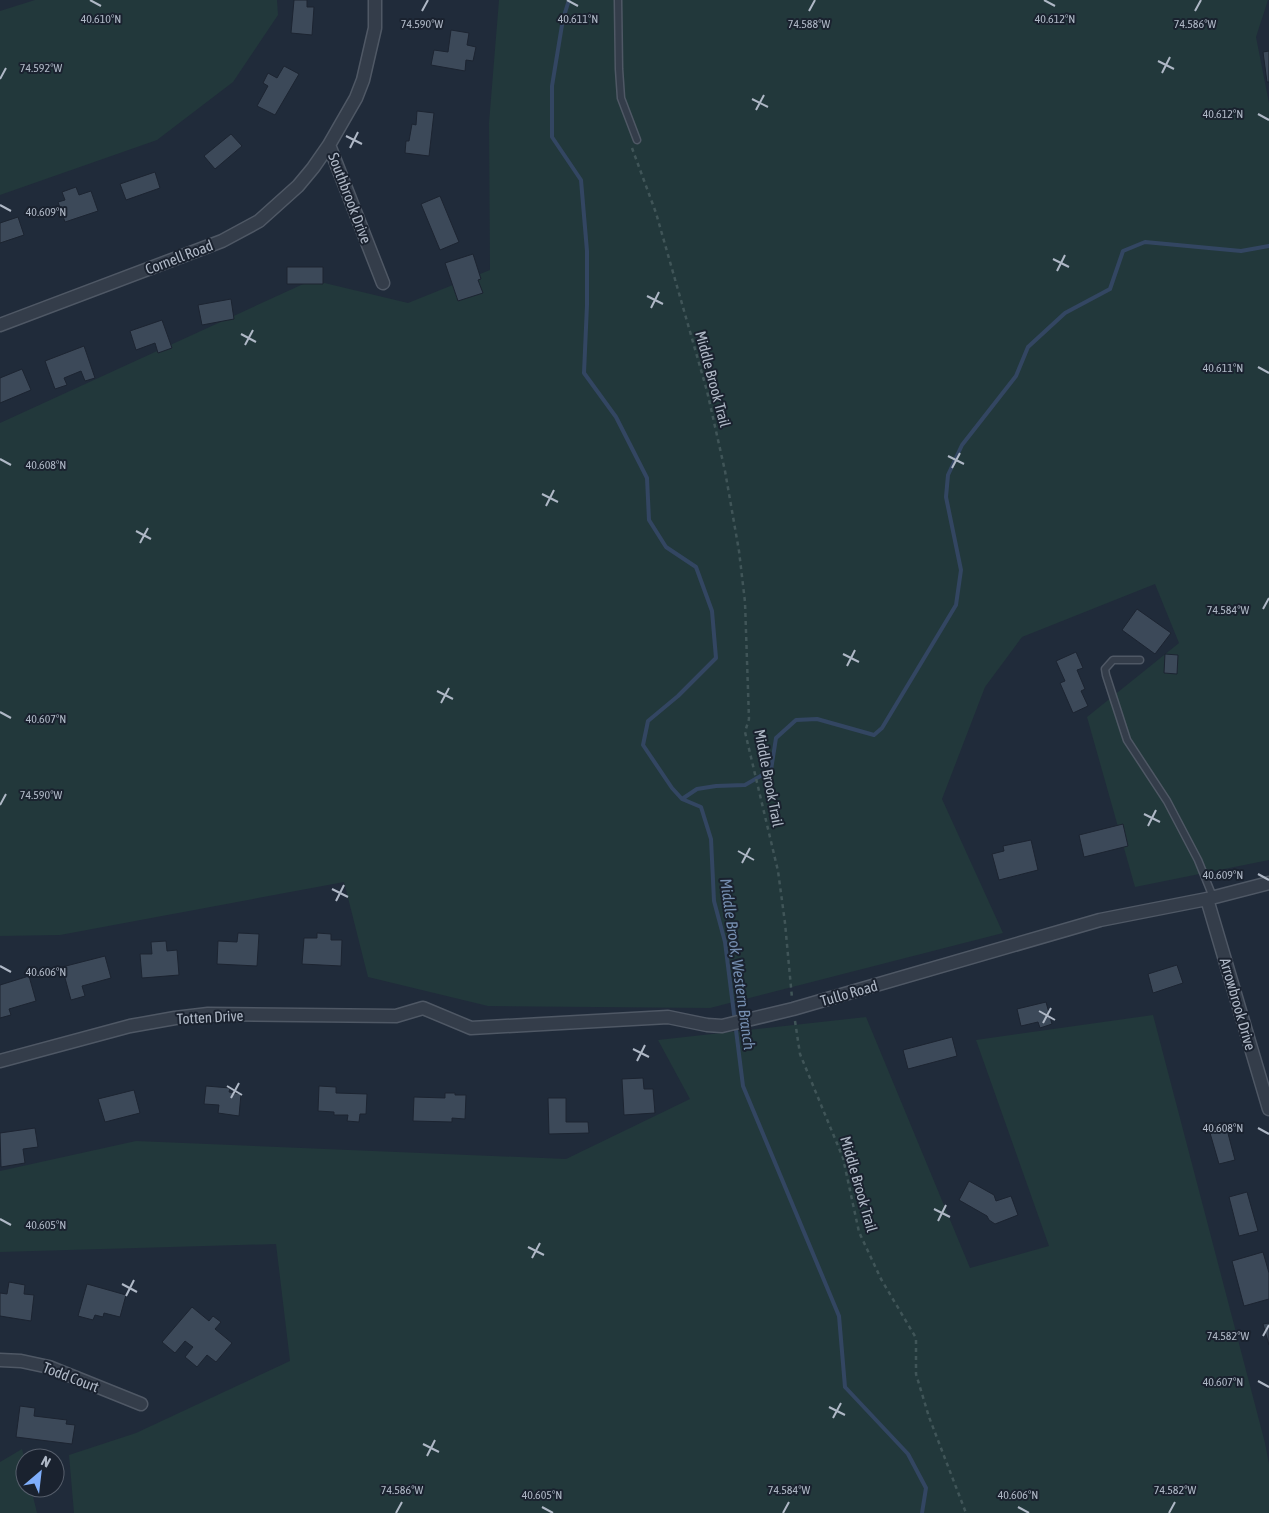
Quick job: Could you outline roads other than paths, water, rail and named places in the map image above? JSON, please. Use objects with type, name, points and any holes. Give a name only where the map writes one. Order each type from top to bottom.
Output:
[{"type":"street","name":"Southbrook Drive","points":[[375,0],[375,28],[363,80],[356,98],[329,145],[383,283]]},
{"type":"street","name":"Cornell Road","points":[[0,325],[222,241],[259,221],[298,186],[314,168],[329,145]]},
{"type":"street","name":"Tullo Road","points":[[423,1008],[471,1028],[668,1017],[722,1026],[793,1009],[1100,920],[1210,898],[1269,883]]},
{"type":"street","name":"Arrowbrook Drive","points":[[1210,898],[1269,1109]]},
{"type":"street","name":"Totten Drive","points":[[0,1061],[130,1026],[175,1018],[208,1014],[396,1016],[423,1008]]},
{"type":"street","name":"Todd Court","points":[[0,1360],[22,1360],[49,1367],[141,1404]]},
{"type":"lane","points":[[618,0],[619,69],[622,98],[637,140]]},
{"type":"lane","points":[[1140,660],[1113,660],[1105,670],[1106,675],[1127,740],[1171,809],[1198,860],[1210,898]]},
{"type":"waterway","name":"Middle Brook, Western Branch","points":[[569,0],[563,19],[552,86],[552,137],[581,180],[587,251],[584,373],[616,417],[647,478],[649,520],[666,547],[696,567],[712,611],[716,658],[678,696],[648,721],[643,745],[672,788],[682,799],[701,807],[711,839],[714,901],[725,942],[743,1086],[839,1316],[845,1387],[908,1454],[926,1488],[922,1513]]},
{"type":"waterway","points":[[682,799],[697,789],[745,785],[771,770],[776,738],[796,720],[817,719],[874,735],[882,728],[956,605],[961,570],[946,497],[948,475],[962,445],[1016,376],[1028,347],[1065,313],[1110,289],[1123,251],[1145,242],[1241,251],[1269,246]]}]
